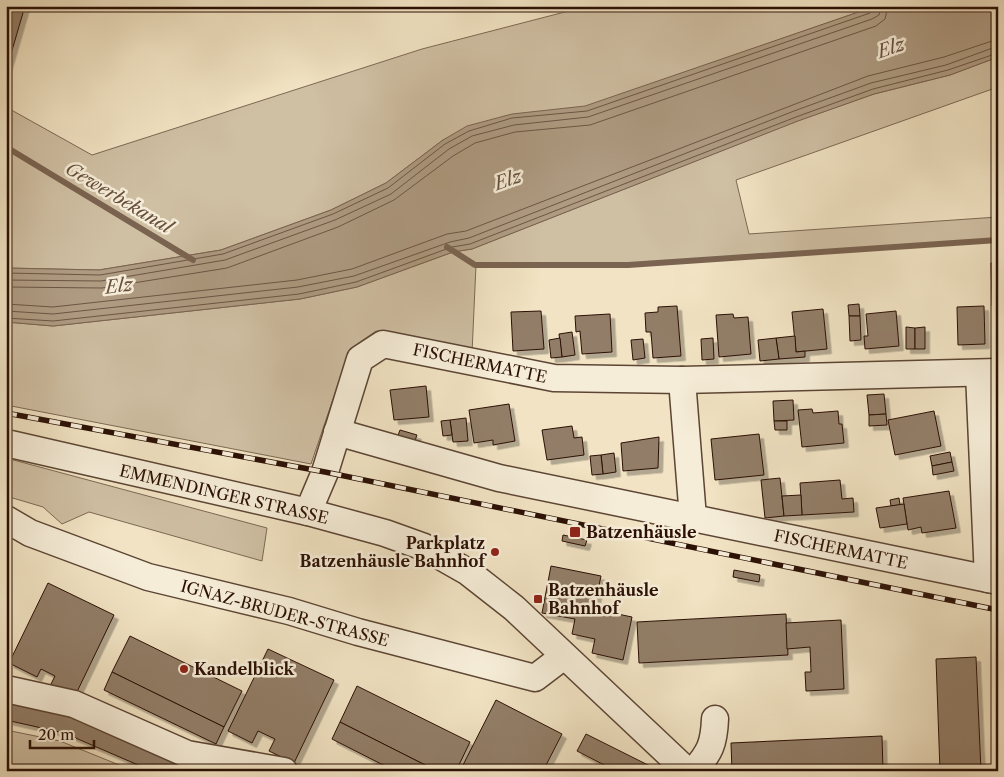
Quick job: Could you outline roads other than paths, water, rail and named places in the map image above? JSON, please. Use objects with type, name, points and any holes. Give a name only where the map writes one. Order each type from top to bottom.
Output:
[{"type":"street","name":"FISCHERMATTE","points":[[308,512],[325,472],[337,432],[360,359],[383,344],[554,378],[682,380],[989,372],[993,580],[499,478],[337,432]]},
{"type":"street","points":[[682,380],[694,518]]},
{"type":"street","name":"EMMENDINGER STRASSE","points":[[6,443],[308,512],[405,540],[442,556],[468,572],[514,608],[688,771]]},
{"type":"street","name":"IGNAZ-BRUDER-STRASSE","points":[[6,519],[30,533],[148,577],[289,611],[358,632],[535,678],[564,656]]},
{"type":"street","points":[[6,689],[74,704],[187,754],[284,771]]},
{"type":"street","points":[[694,771],[708,754],[714,741],[716,719]]},
{"type":"water","name":"Elz","points":[[876,6],[998,6],[998,57],[950,75],[874,94],[798,121],[472,249],[453,252],[357,287],[300,299],[53,326],[6,322],[6,268],[99,270],[221,250],[331,210],[386,183],[443,140],[467,126],[512,114],[585,106]]},
{"type":"waterway","name":"Gewerbekanal","points":[[6,147],[193,260]]},
{"type":"waterway","points":[[447,247],[475,265],[628,265],[998,240]]},
{"type":"railway","points":[[6,413],[325,472],[998,610]]},
{"type":"place","name":"Batzenhäusle","points":[[575,532]]},
{"type":"place","name":"Parkplatz Batzenhäusle Bahnhof","points":[[495,552]]},
{"type":"place","name":"Batzenhäusle Bahnhof","points":[[538,599]]},
{"type":"place","name":"Kandelblick","points":[[184,669]]}]
